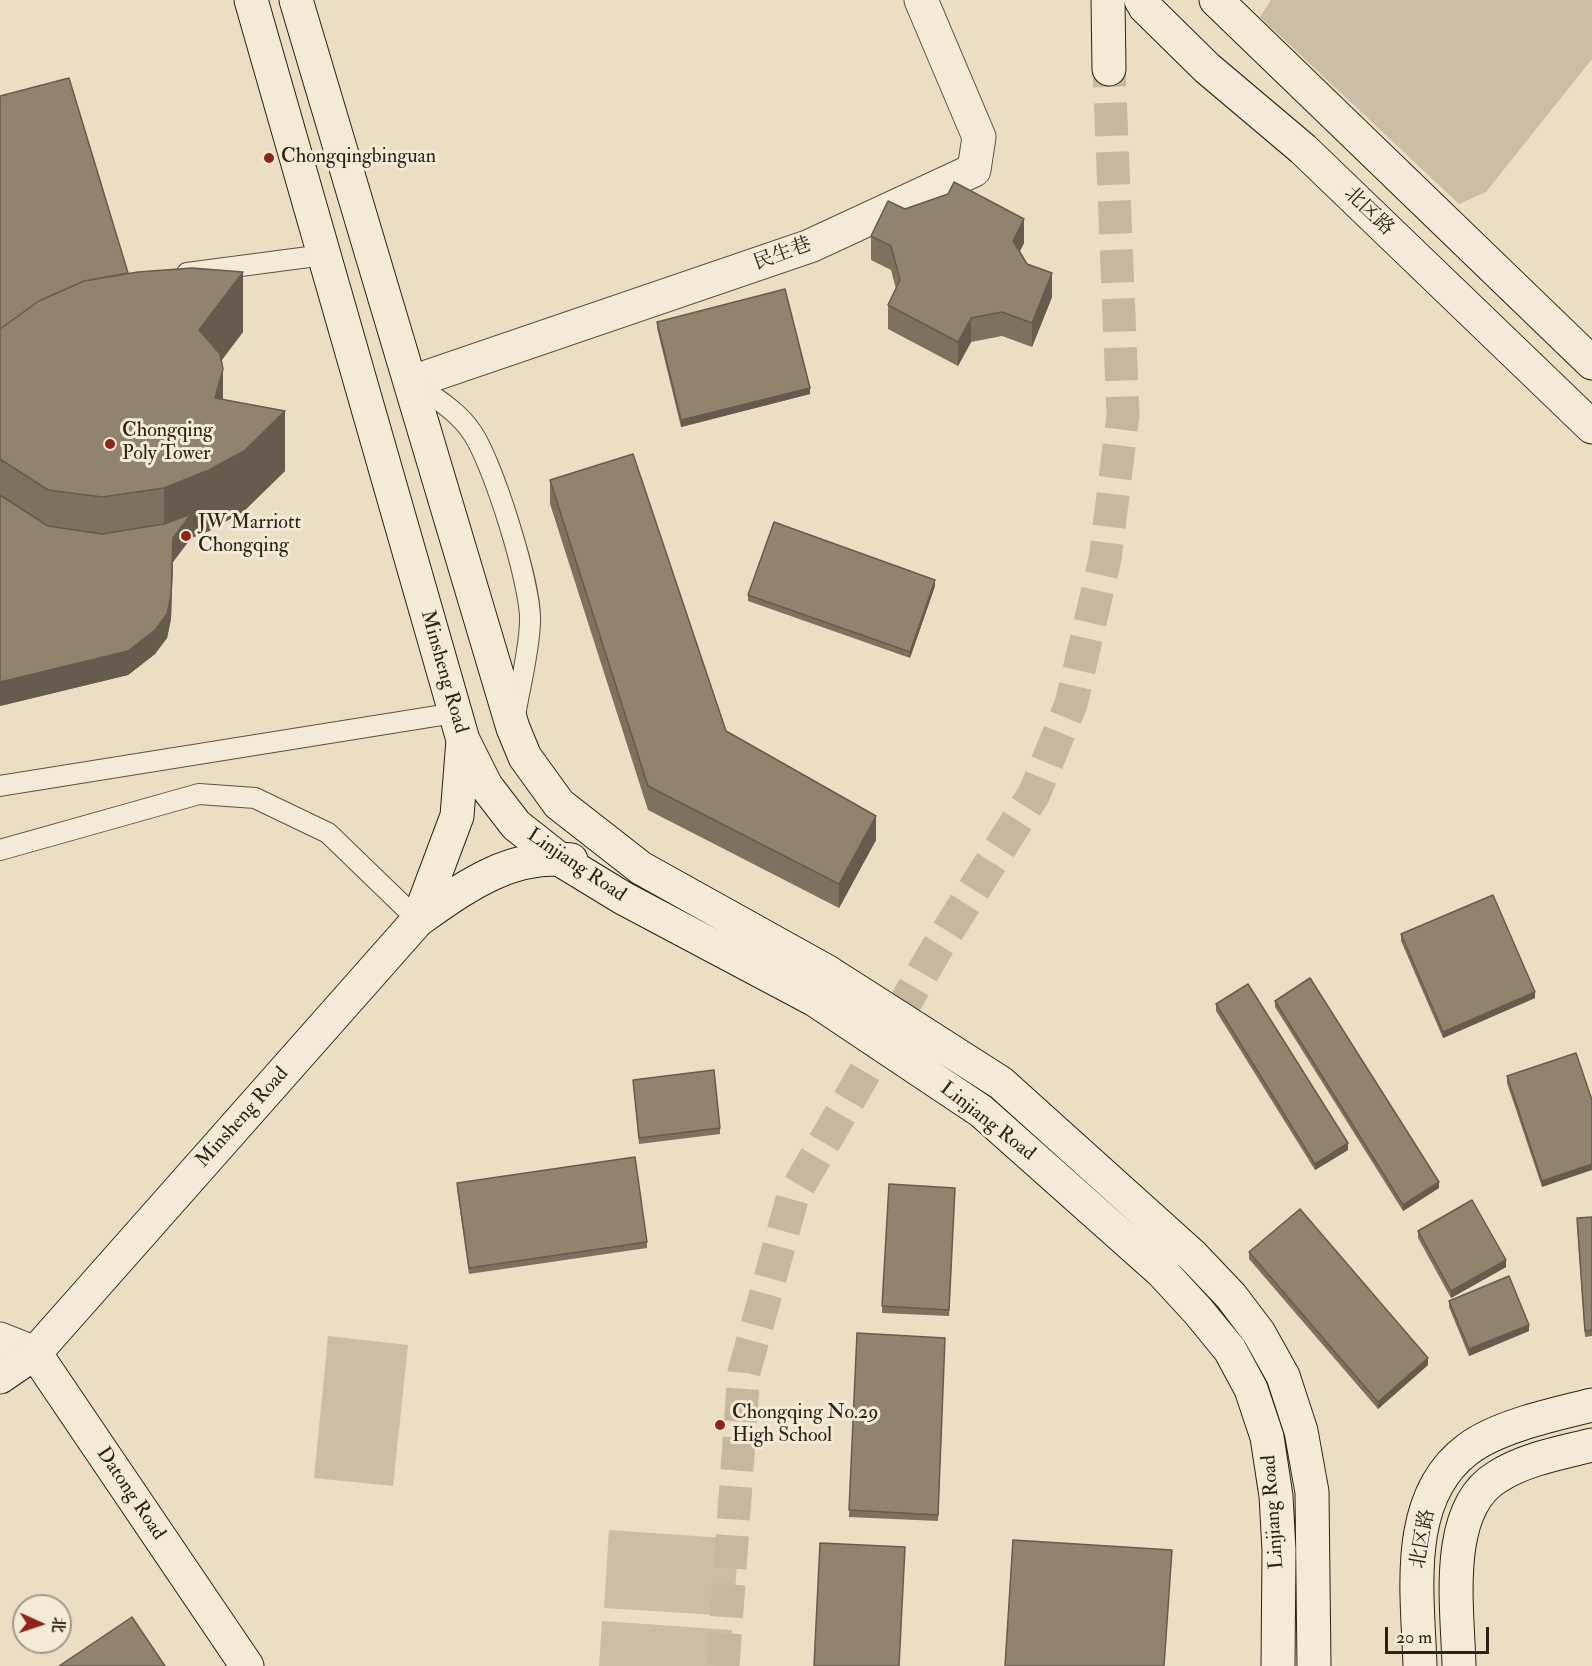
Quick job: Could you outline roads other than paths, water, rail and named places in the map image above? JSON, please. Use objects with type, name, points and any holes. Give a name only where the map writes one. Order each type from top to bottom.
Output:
[{"type":"main road","name":"Minsheng Road","points":[[0,1377],[35,1353],[418,920],[457,816],[459,726],[251,0]]},
{"type":"main road","points":[[296,0],[412,382],[513,728],[525,757],[559,804],[641,868]]},
{"type":"main road","name":"民生巷","points":[[412,382],[810,246],[974,170],[979,137],[921,0]]},
{"type":"main road","points":[[1108,0],[1109,69]]},
{"type":"main road","points":[[1216,0],[1592,363]]},
{"type":"main road","name":"北区路","points":[[1154,2],[1207,68],[1303,149],[1592,427]]},
{"type":"main road","name":"Linjiang Road","points":[[459,726],[486,786],[516,825],[559,859],[623,898],[815,1000],[981,1111],[1162,1272],[1198,1311],[1230,1350],[1251,1389],[1267,1437],[1276,1496],[1279,1551],[1278,1666]]},
{"type":"main road","points":[[418,920],[465,886],[501,867],[559,859],[641,868]]},
{"type":"main road","name":"Linjiang Road","points":[[641,868],[826,971],[1001,1083],[1193,1256],[1231,1296],[1259,1333],[1283,1376],[1301,1431],[1312,1492],[1314,1666]]},
{"type":"main road","points":[[0,1339],[35,1353]]},
{"type":"main road","name":"Datong Road","points":[[35,1353],[247,1666]]},
{"type":"main road","name":"北区路","points":[[1420,1666],[1416,1560],[1424,1512],[1442,1478],[1468,1449],[1510,1428],[1592,1405]]},
{"type":"main road","name":"北区路","points":[[1459,1666],[1457,1562],[1463,1523],[1476,1496],[1495,1477],[1528,1462],[1592,1445]]},
{"type":"lane","points":[[174,275],[324,255]]},
{"type":"lane","points":[[412,382],[455,414],[475,437],[483,452],[525,579],[530,622],[513,728]]},
{"type":"lane","points":[[0,786],[459,726]]},
{"type":"lane","points":[[0,850],[199,794],[255,798],[328,833],[418,920]]},
{"type":"tunnel","points":[[723,1666],[744,1372],[793,1196],[937,948],[1034,794],[1071,704],[1105,559],[1123,415],[1109,69]]},
{"type":"place","name":"Chongqingbinguan","points":[[269,158]]},
{"type":"place","name":"Chongqing Poly Tower","points":[[110,444]]},
{"type":"place","name":"JW Marriott Chongqing","points":[[186,536]]},
{"type":"place","name":"Chongqing No.29 High School","points":[[720,1425]]}]
